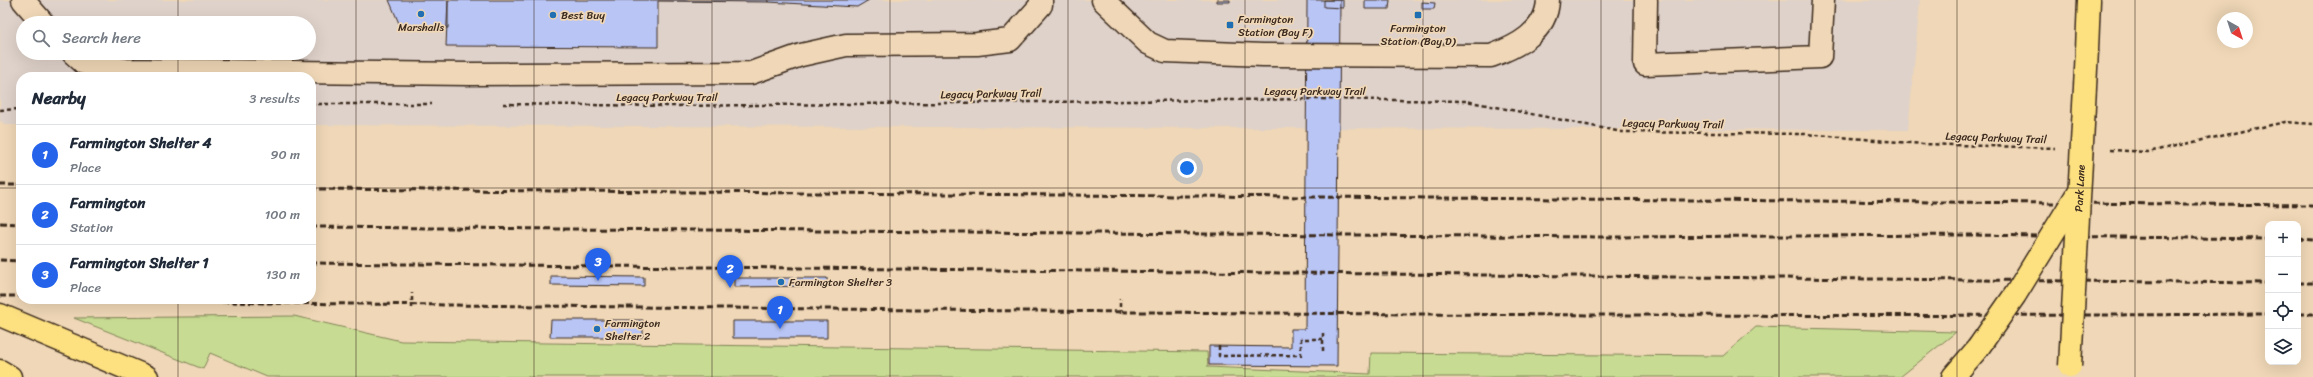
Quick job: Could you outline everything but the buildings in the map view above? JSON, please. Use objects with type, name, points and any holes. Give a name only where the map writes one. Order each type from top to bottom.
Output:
[{"type":"main road","name":"Park Lane","points":[[2069,371],[2089,0]]},
{"type":"main road","points":[[1953,377],[1978,348],[2015,295],[2079,191]]},
{"type":"main road","points":[[0,315],[147,377]]},
{"type":"main road","points":[[0,371],[10,377]]},
{"type":"lane","points":[[23,0],[37,16]]},
{"type":"lane","points":[[316,72],[469,74],[751,73],[802,55],[846,45],[977,44],[1010,40],[1041,6],[1041,0]]},
{"type":"lane","points":[[1103,0],[1148,43],[1165,51],[1263,55],[1491,56],[1514,47],[1530,37],[1541,21],[1548,0]]},
{"type":"lane","points":[[1646,0],[1645,64],[1820,57],[1823,0]]},
{"type":"lane","points":[[81,60],[84,63],[126,70],[298,72]]},
{"type":"path","name":"Legacy Parkway Trail","points":[[500,104],[670,106],[1316,99],[1466,101],[1622,132],[1805,134],[1922,144],[2062,149]]},
{"type":"path","points":[[316,104],[438,104]]},
{"type":"path","points":[[0,110],[16,109]]},
{"type":"path","points":[[2109,150],[2148,152],[2285,122],[2313,124]]},
{"type":"path","points":[[412,293],[412,308]]},
{"type":"path","points":[[1120,299],[1120,314]]},
{"type":"path","points":[[1323,330],[1323,351]]},
{"type":"path","points":[[1219,346],[1219,356],[1301,355],[1301,339],[1323,339]]},
{"type":"shaded area","points":[[0,0],[1920,0],[1908,130],[316,125],[316,72],[16,72],[16,125],[6,125],[0,121]]},
{"type":"green space","points":[[294,316],[401,341],[1207,352],[1208,367],[1370,374],[1371,353],[1723,356],[1756,327],[1956,332],[1900,377],[267,377],[210,353],[203,369],[74,318]]},
{"type":"railway","points":[[0,185],[16,185]]},
{"type":"railway","points":[[316,189],[2313,205]]},
{"type":"railway","points":[[0,223],[16,224]]},
{"type":"railway","points":[[316,227],[1606,237],[1969,235],[2265,239]]},
{"type":"railway","points":[[2301,239],[2313,240]]},
{"type":"railway","points":[[0,260],[16,261]]},
{"type":"railway","points":[[316,263],[2265,283]]},
{"type":"railway","points":[[2301,283],[2313,283]]},
{"type":"railway","points":[[0,296],[16,296]]},
{"type":"railway","points":[[316,304],[1516,315],[2265,314]]},
{"type":"railway","points":[[2301,314],[2313,314]]},
{"type":"place","name":"Marshalls","points":[[421,14]]},
{"type":"place","name":"Best Buy","points":[[553,15]]},
{"type":"place","name":"Farmington Station (Bay D)","points":[[1418,15]]},
{"type":"place","name":"Farmington Station (Bay F)","points":[[1230,25]]},
{"type":"place","name":"Farmington Shelter 1","points":[[598,281]]},
{"type":"place","name":"Farmington Shelter 3","points":[[781,282]]},
{"type":"place","name":"Farmington","points":[[730,288]]},
{"type":"place","name":"Farmington Shelter 2","points":[[597,329]]},
{"type":"place","name":"Farmington Shelter 4","points":[[780,329]]}]
